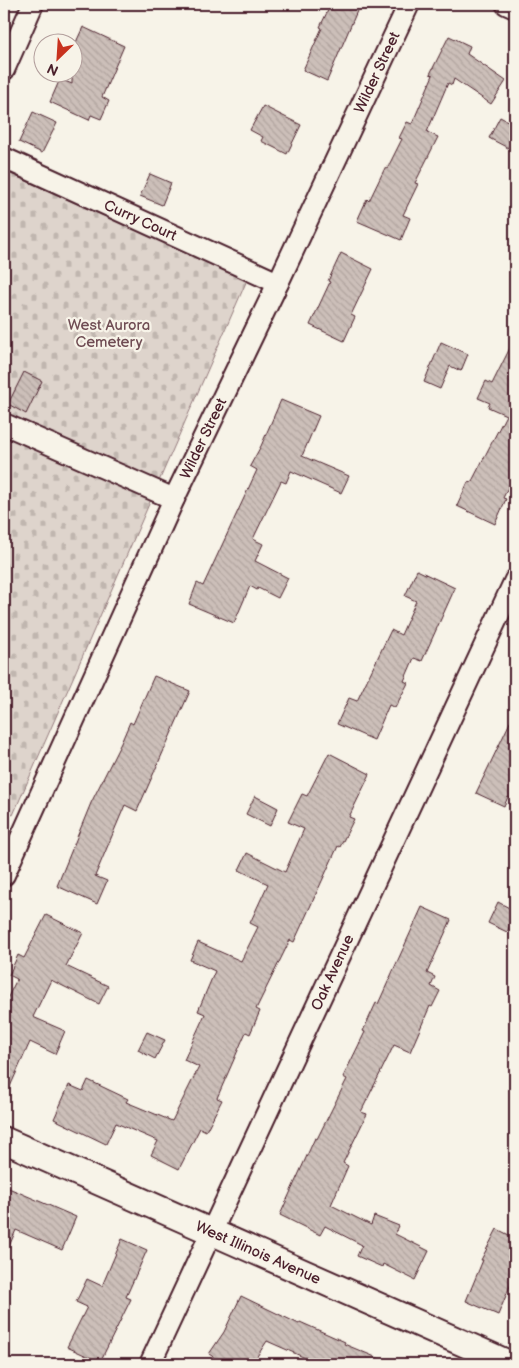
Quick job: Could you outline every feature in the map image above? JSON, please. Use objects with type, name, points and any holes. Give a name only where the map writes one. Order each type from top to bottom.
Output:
[{"type":"main road","name":"West Illinois Avenue","points":[[4,1140],[510,1364]]},
{"type":"street","points":[[4,70],[33,4]]},
{"type":"street","name":"Wilder Street","points":[[4,875],[174,499],[409,4]]},
{"type":"street","points":[[506,4],[515,8]]},
{"type":"street","name":"Curry Court","points":[[4,158],[278,283]]},
{"type":"street","points":[[4,424],[174,499]]},
{"type":"street","name":"Oak Avenue","points":[[150,1364],[515,580]]},
{"type":"green space","name":"West Aurora Cemetery","points":[[4,171],[247,280],[13,815],[4,811]]},
{"type":"building","points":[[331,4],[360,4],[327,81],[303,70]]},
{"type":"building","points":[[83,27],[124,46],[102,97],[109,101],[101,119],[91,115],[89,120],[50,102],[59,82],[72,84],[72,82],[82,82],[81,32]]},
{"type":"building","points":[[449,36],[470,46],[467,54],[506,81],[491,104],[454,79],[452,85],[448,83],[427,132],[438,137],[415,183],[418,184],[403,215],[410,218],[401,240],[357,221],[367,199],[369,201],[385,168],[387,169],[402,139],[399,138],[407,122],[412,124],[433,75],[430,74]]},
{"type":"building","points":[[263,106],[301,125],[287,154],[261,141],[263,137],[250,130]]},
{"type":"building","points":[[33,112],[57,123],[42,153],[19,142]]},
{"type":"building","points":[[500,117],[515,125],[515,134],[508,148],[489,138]]},
{"type":"building","points":[[150,174],[171,183],[162,205],[140,196]]},
{"type":"building","points":[[341,253],[373,269],[351,315],[355,317],[344,341],[310,325]]},
{"type":"building","points":[[515,338],[515,473],[503,498],[506,499],[495,524],[457,506],[468,482],[471,483],[506,415],[488,407],[490,403],[478,398],[486,381],[492,384]]},
{"type":"building","points":[[441,342],[468,354],[461,371],[450,366],[440,389],[424,382]]},
{"type":"building","points":[[24,372],[42,381],[26,414],[8,404]]},
{"type":"building","points":[[281,400],[319,416],[302,456],[349,476],[341,493],[291,471],[286,483],[281,481],[253,539],[263,544],[255,561],[288,578],[278,598],[250,586],[234,623],[189,604],[197,583],[203,586],[257,470],[250,466]]},
{"type":"building","points":[[417,570],[455,588],[422,661],[414,658],[404,681],[408,683],[395,708],[389,705],[374,740],[337,724],[349,698],[357,701],[391,630],[401,635],[416,601],[405,596]]},
{"type":"building","points":[[154,676],[190,691],[137,811],[125,805],[95,876],[107,881],[97,904],[57,886],[91,803],[130,722],[133,724]]},
{"type":"building","points":[[515,712],[515,801],[508,797],[504,806],[476,793]]},
{"type":"building","points":[[329,753],[370,774],[349,817],[354,819],[340,847],[338,846],[294,942],[290,940],[256,1009],[260,1011],[250,1034],[246,1032],[217,1098],[222,1100],[206,1131],[200,1128],[179,1169],[151,1155],[158,1141],[116,1123],[106,1144],[54,1119],[69,1085],[83,1091],[88,1080],[128,1099],[126,1102],[172,1121],[199,1067],[184,1060],[205,1014],[198,1011],[215,971],[190,960],[198,942],[241,961],[258,927],[250,923],[268,884],[239,870],[247,853],[285,872],[304,829],[288,822],[302,794],[307,796]]},
{"type":"building","points":[[255,796],[278,808],[270,826],[246,814]]},
{"type":"building","points":[[498,902],[515,911],[515,916],[507,932],[488,923]]},
{"type":"building","points":[[422,907],[451,920],[427,973],[435,977],[431,986],[440,991],[432,1007],[430,1006],[410,1052],[394,1045],[361,1112],[367,1114],[343,1163],[348,1166],[331,1205],[371,1225],[374,1216],[399,1226],[395,1234],[429,1251],[415,1280],[383,1264],[382,1267],[357,1256],[362,1245],[325,1226],[320,1235],[280,1215],[315,1138],[317,1139],[347,1079],[343,1077],[365,1032],[363,1031],[376,1003],[378,1004]]},
{"type":"building","points":[[46,915],[83,933],[66,966],[108,986],[99,1004],[51,980],[33,1017],[65,1031],[55,1054],[30,1042],[4,1100],[4,1005],[17,979],[9,975],[18,955],[24,958]]},
{"type":"building","points":[[147,1032],[165,1040],[155,1059],[138,1050]]},
{"type":"building","points":[[4,1186],[76,1217],[62,1250],[16,1230],[4,1258]]},
{"type":"building","points":[[497,1229],[515,1238],[515,1274],[498,1315],[466,1301],[483,1260],[481,1260]]},
{"type":"building","points":[[122,1239],[147,1250],[126,1297],[131,1299],[100,1362],[67,1347],[87,1307],[76,1302],[87,1279],[102,1286]]},
{"type":"building","points":[[241,1296],[299,1324],[300,1322],[345,1342],[344,1344],[392,1364],[319,1364],[267,1341],[252,1364],[224,1364],[209,1354],[224,1332]]}]
